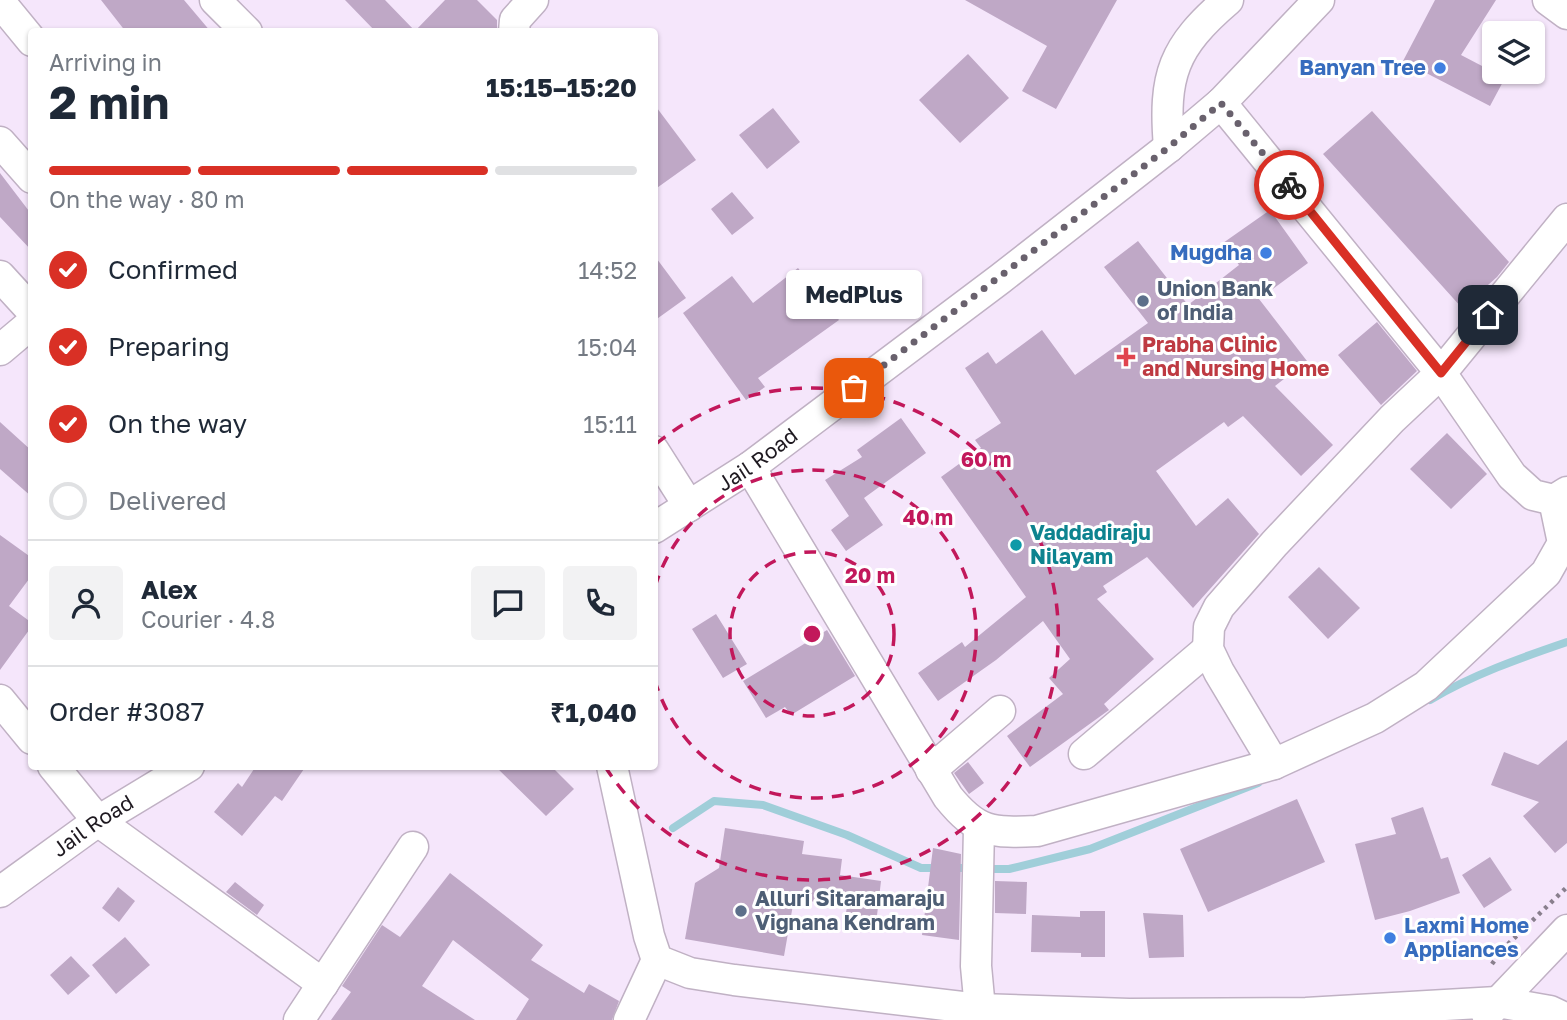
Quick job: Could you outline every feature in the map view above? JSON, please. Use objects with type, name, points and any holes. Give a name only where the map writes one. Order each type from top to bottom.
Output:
[{"type":"street","points":[[215,0],[243,28]]},
{"type":"street","points":[[514,28],[515,20],[533,0]]},
{"type":"street","points":[[1169,147],[1167,96],[1171,75],[1190,36],[1228,0]]},
{"type":"street","name":"Jail Road","points":[[658,525],[750,467],[1000,279],[1169,147],[1221,103],[1319,0]]},
{"type":"street","points":[[1548,0],[1567,14]]},
{"type":"street","points":[[0,2],[28,36]]},
{"type":"street","points":[[750,467],[948,797],[962,815],[979,828],[1008,832],[1037,831],[1273,764],[1375,718],[1426,686],[1546,573],[1563,543],[1560,496],[1533,495],[1512,476],[1441,373],[1221,103]]},
{"type":"street","points":[[0,142],[28,174]]},
{"type":"street","points":[[1273,764],[1219,673],[1208,649],[1209,627],[1219,607],[1274,544],[1392,419],[1441,373],[1567,219]]},
{"type":"street","points":[[0,276],[28,307]]},
{"type":"street","points":[[0,350],[28,326]]},
{"type":"street","points":[[658,457],[689,506]]},
{"type":"street","points":[[1084,754],[1208,649]]},
{"type":"street","points":[[0,700],[28,734]]},
{"type":"street","points":[[931,770],[1000,711]]},
{"type":"street","points":[[57,770],[98,821],[323,984]]},
{"type":"street","name":"Jail Road","points":[[0,892],[98,821],[182,770]]},
{"type":"street","points":[[613,770],[649,936],[657,960],[629,1020]]},
{"type":"street","points":[[979,828],[976,914],[980,1014]]},
{"type":"street","points":[[299,1020],[413,848]]},
{"type":"street","points":[[1490,1011],[1567,930]]},
{"type":"street","points":[[657,960],[690,972],[734,981],[980,1014],[1557,1011]]},
{"type":"building","points":[[101,0],[184,0],[208,28],[123,28]]},
{"type":"building","points":[[345,0],[385,0],[412,28],[372,28]]},
{"type":"building","points":[[445,0],[477,0],[497,20],[497,28],[418,28]]},
{"type":"building","points":[[965,0],[1117,0],[1056,109],[1022,91],[1047,46]]},
{"type":"building","points":[[1435,0],[1496,0],[1461,55],[1482,66],[1482,84],[1502,84],[1490,106],[1403,61]]},
{"type":"building","points":[[968,54],[1009,98],[960,143],[919,100]]},
{"type":"building","points":[[773,108],[800,142],[767,169],[739,135]]},
{"type":"building","points":[[658,109],[696,160],[658,187]]},
{"type":"building","points":[[1372,111],[1509,262],[1497,277],[1462,308],[1323,154]]},
{"type":"building","points":[[0,173],[28,210],[28,247],[0,217]]},
{"type":"building","points":[[732,192],[754,218],[732,235],[711,209]]},
{"type":"building","points":[[1270,210],[1308,263],[1259,299],[1307,361],[1275,386],[1333,445],[1301,476],[1243,416],[1228,427],[1224,422],[1156,471],[1196,526],[1228,498],[1259,534],[1193,608],[1147,557],[1103,586],[1107,592],[1097,599],[1154,659],[1104,704],[1109,710],[1030,767],[1007,736],[1063,694],[1049,678],[1070,659],[1043,621],[996,660],[938,701],[918,673],[962,642],[965,647],[1026,597],[941,477],[981,448],[975,440],[1001,423],[965,368],[988,352],[996,364],[1042,330],[1075,375],[1148,323],[1104,267],[1138,241],[1188,305],[1239,265],[1223,243]]},
{"type":"building","points":[[658,260],[686,298],[658,318]]},
{"type":"building","points":[[798,268],[839,320],[758,378],[765,387],[746,400],[683,313],[732,276],[753,303]]},
{"type":"building","points":[[1377,322],[1417,371],[1381,405],[1338,355]]},
{"type":"building","points":[[901,418],[926,453],[864,498],[883,525],[846,551],[831,530],[849,516],[825,480],[862,457],[857,450]]},
{"type":"building","points":[[0,422],[28,447],[28,494],[0,469]]},
{"type":"building","points":[[1447,433],[1487,474],[1451,509],[1410,469]]},
{"type":"building","points":[[0,535],[28,555],[28,580],[9,606],[28,620],[28,632],[0,670]]},
{"type":"building","points":[[1319,567],[1360,608],[1328,639],[1288,597]]},
{"type":"building","points":[[716,614],[747,664],[723,678],[692,629]]},
{"type":"building","points":[[827,630],[855,676],[791,715],[785,707],[766,718],[743,681]]},
{"type":"building","points":[[1567,740],[1567,843],[1555,853],[1523,816],[1539,802],[1491,785],[1504,752],[1538,765]]},
{"type":"building","points":[[968,762],[984,783],[969,794],[954,773]]},
{"type":"building","points":[[253,770],[303,770],[282,801],[275,796],[242,836],[214,812],[238,783],[242,787]]},
{"type":"building","points":[[499,770],[555,770],[574,789],[546,816]]},
{"type":"building","points":[[1297,799],[1325,862],[1208,912],[1180,849]]},
{"type":"building","points":[[1423,807],[1441,859],[1448,857],[1460,893],[1375,920],[1355,844],[1396,834],[1391,818]]},
{"type":"building","name":"Alluri Sitaramaraju Vignana Kendram","points":[[725,828],[804,841],[802,854],[842,859],[840,875],[881,881],[876,924],[845,920],[847,906],[794,899],[784,956],[685,939],[695,883],[719,868]]},
{"type":"building","points":[[933,848],[961,854],[959,940],[922,935]]},
{"type":"building","points":[[1490,857],[1512,890],[1484,908],[1462,875]]},
{"type":"building","points":[[450,873],[543,945],[531,960],[584,993],[589,984],[619,1001],[612,1020],[516,1020],[529,999],[453,940],[422,986],[475,1020],[331,1020],[351,992],[342,986],[382,925],[400,937]]},
{"type":"building","points":[[995,881],[1027,882],[1026,914],[995,913]]},
{"type":"building","points":[[235,882],[264,905],[257,915],[226,892]]},
{"type":"building","points":[[118,887],[135,901],[119,922],[102,908]]},
{"type":"building","points":[[1080,911],[1105,911],[1105,957],[1081,957],[1081,953],[1031,952],[1032,915],[1080,917]]},
{"type":"building","points":[[1143,913],[1183,915],[1184,957],[1149,958]]},
{"type":"building","points":[[125,937],[150,965],[116,994],[92,965]]},
{"type":"building","points":[[71,956],[90,976],[68,995],[50,975]]},
{"type":"waterway","points":[[1430,700],[1479,675],[1567,642]]},
{"type":"waterway","points":[[985,869],[1009,869],[1090,849],[1258,783]]},
{"type":"waterway","points":[[673,828],[714,801],[763,805],[847,835],[921,868],[972,868]]},
{"type":"way so far","points":[[854,388],[1000,279],[1221,103],[1289,185]]},
{"type":"place","name":"Banyan Tree","points":[[1440,68]]},
{"type":"place","name":"Mugdha","points":[[1266,253]]},
{"type":"place","name":"Union Bank of India","points":[[1143,301]]},
{"type":"place","name":"Prabha Clinic and Nursing Home","points":[[1126,357]]},
{"type":"place","name":"MedPlus","points":[[854,388]]},
{"type":"place","name":"Vaddadiraju Nilayam","points":[[1016,545]]},
{"type":"place","name":"Alluri Sitaramaraju Vignana Kendram","points":[[741,911]]},
{"type":"place","name":"Laxmi Home Appliances","points":[[1390,938]]},
{"type":"route","points":[[1289,185],[1441,373],[1488,315]]}]
